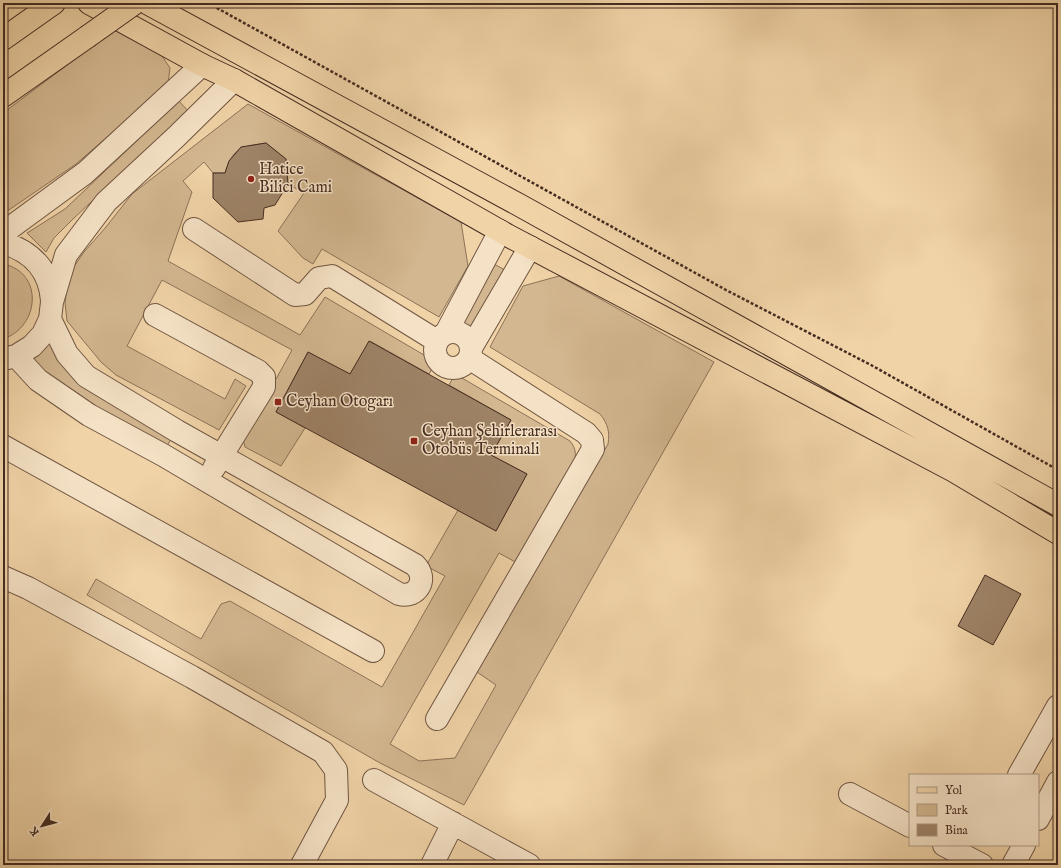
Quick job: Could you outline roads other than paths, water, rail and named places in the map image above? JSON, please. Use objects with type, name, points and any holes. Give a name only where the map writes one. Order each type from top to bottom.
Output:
[{"type":"main road","points":[[88,3],[202,65],[234,80],[500,231],[954,471],[1058,534]]},
{"type":"main road","points":[[3,96],[135,3]]},
{"type":"main road","points":[[147,3],[514,203],[1058,506]]},
{"type":"main road","points":[[3,40],[53,4]]},
{"type":"main road","points":[[202,65],[223,44]]},
{"type":"main road","points":[[234,80],[254,60]]},
{"type":"main road","points":[[500,231],[514,203]]},
{"type":"main road","points":[[530,247],[546,221]]},
{"type":"street","points":[[3,233],[85,173],[202,65]]},
{"type":"street","points":[[3,244],[24,251],[35,260],[48,279],[51,311],[67,354],[86,376],[221,456],[415,565],[421,574],[422,579],[418,589],[409,595],[399,594],[206,480],[68,402],[7,360],[32,346],[43,334],[51,311],[66,255],[106,202],[176,137],[234,80]]},
{"type":"street","points":[[194,229],[295,295],[301,295],[309,291],[319,278],[332,276],[442,337],[457,332],[462,334],[470,342],[470,353]]},
{"type":"street","points":[[500,231],[435,350],[438,360],[447,366],[457,368],[466,362],[530,247]]},
{"type":"street","points":[[155,315],[258,371],[264,377],[264,387],[206,480]]},
{"type":"street","points":[[436,719],[593,449],[592,440],[586,433],[470,353]]},
{"type":"street","points":[[3,446],[373,651]]},
{"type":"street","points":[[3,577],[28,588],[192,677],[323,752],[336,770],[337,800],[302,865]]},
{"type":"street","points":[[1020,774],[1058,706]]},
{"type":"street","points":[[374,780],[529,865]]},
{"type":"street","points":[[1039,817],[1058,782]]},
{"type":"street","points":[[850,794],[909,825]]},
{"type":"street","points":[[432,865],[453,823]]},
{"type":"street","points":[[946,846],[975,859]]},
{"type":"street","points":[[1013,865],[1023,846]]},
{"type":"place","name":"Hatice Bilici Cami","points":[[251,179]]},
{"type":"place","name":"Ceyhan Otogarı","points":[[278,402]]},
{"type":"place","name":"Ceyhan Şehirlerarası Otobüs Terminali","points":[[414,441]]}]
